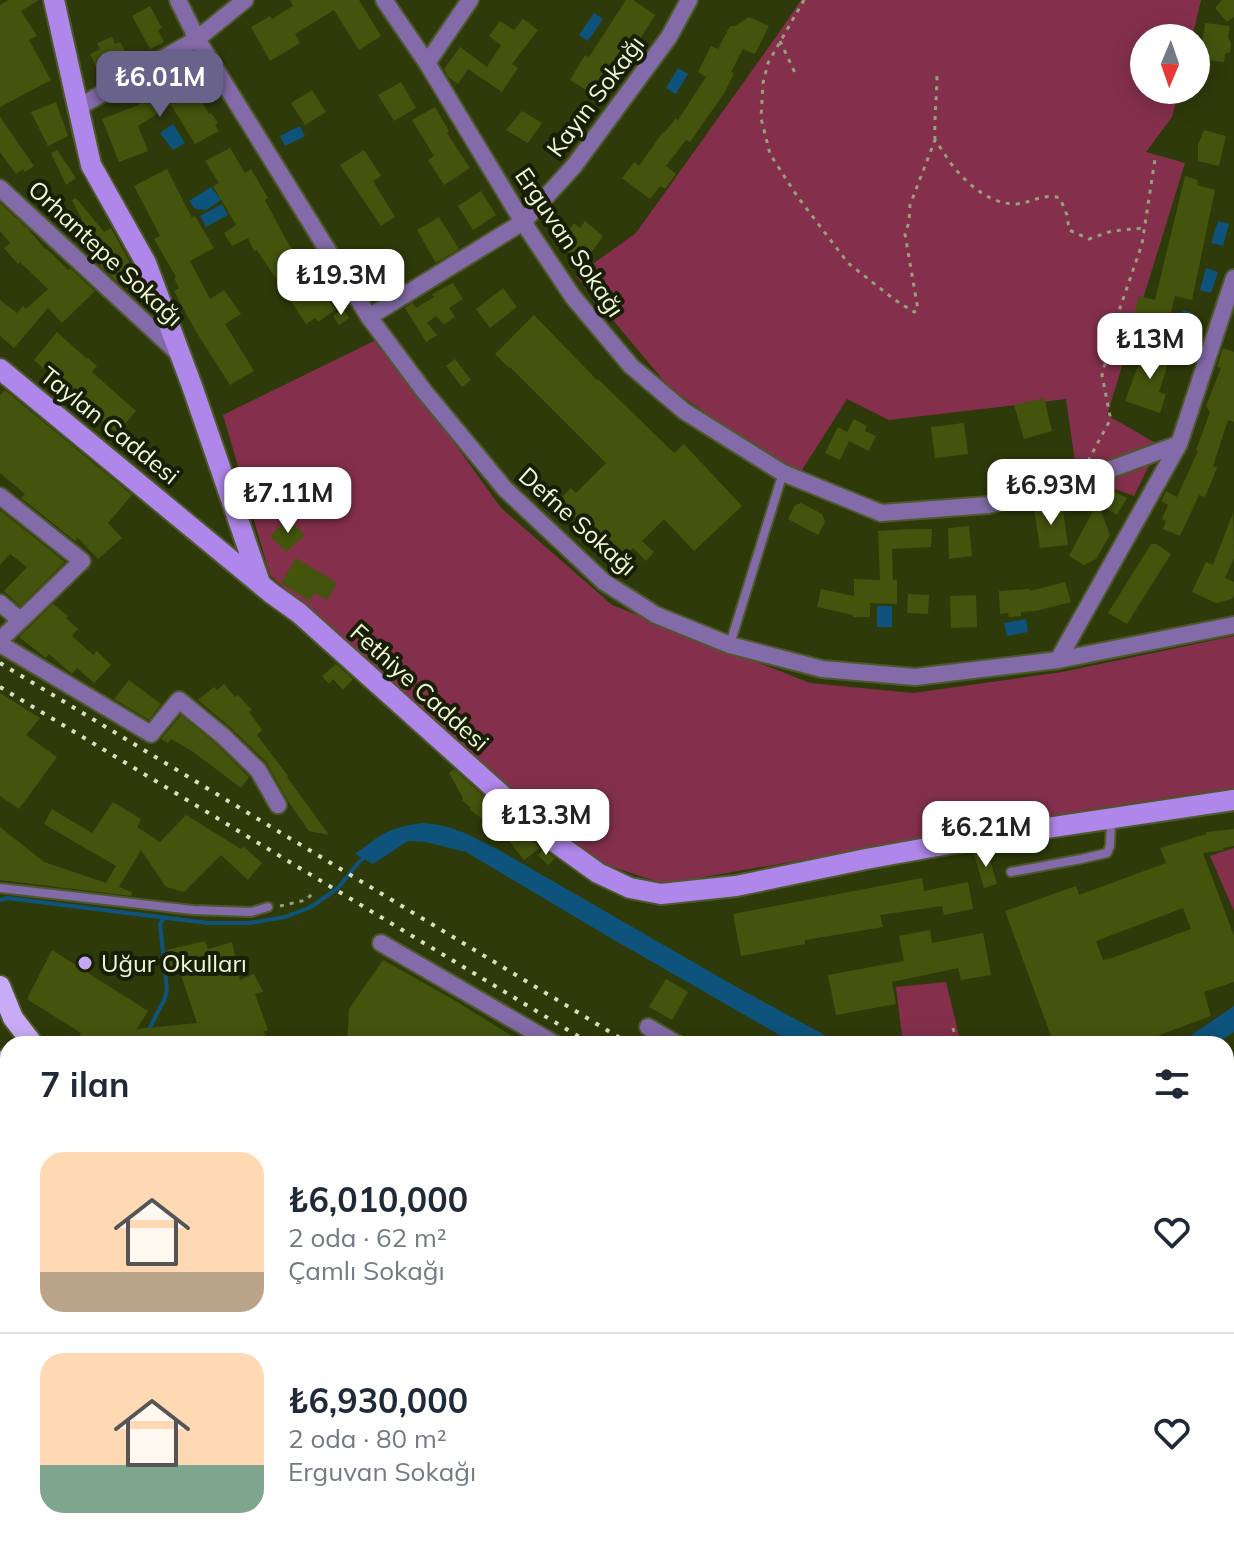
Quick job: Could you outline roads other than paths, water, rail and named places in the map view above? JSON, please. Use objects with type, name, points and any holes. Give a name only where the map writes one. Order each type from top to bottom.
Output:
[{"type":"main road","points":[[0,986],[13,1018],[27,1036]]},
{"type":"street","points":[[54,0],[91,165],[146,263],[260,583]]},
{"type":"street","name":"Defne Sokağı","points":[[178,0],[197,39],[369,317],[424,391],[505,489],[604,582],[656,615],[730,645],[822,669],[915,677],[1058,660],[1234,625]]},
{"type":"street","points":[[77,108],[197,39],[245,0]]},
{"type":"street","name":"Erguvan Sokağı","points":[[384,0],[427,63],[523,222],[573,297],[631,366],[684,411],[783,473],[881,513],[988,505],[1076,482],[1179,444]]},
{"type":"street","points":[[427,63],[470,0]]},
{"type":"street","name":"Kayın Sokağı","points":[[369,317],[523,222],[574,166],[669,37],[689,0]]},
{"type":"street","name":"Orhantepe Sokağı","points":[[0,188],[179,355]]},
{"type":"street","points":[[1058,660],[1179,444],[1234,278]]},
{"type":"street","name":"Taylan Caddesi","points":[[0,369],[260,583]]},
{"type":"street","points":[[0,496],[82,561],[0,642],[151,734],[179,700],[258,770],[278,805]]},
{"type":"street","name":"Fethiye Caddesi","points":[[260,583],[299,613],[552,840],[598,873],[630,888],[661,894],[736,886],[971,840],[1234,800]]},
{"type":"street","points":[[0,603],[20,620]]},
{"type":"street","points":[[381,943],[541,1036]]},
{"type":"street","points":[[648,1027],[663,1036]]},
{"type":"lane","points":[[730,645],[783,473]]},
{"type":"lane","points":[[1011,872],[1107,853],[1111,819]]},
{"type":"lane","points":[[0,888],[193,910],[251,912],[268,907]]},
{"type":"water","points":[[594,13],[603,19],[588,41],[579,35]]},
{"type":"water","points":[[678,68],[688,74],[676,94],[666,88]]},
{"type":"water","points":[[173,124],[185,143],[173,150],[160,133]]},
{"type":"water","points":[[300,126],[305,136],[285,146],[280,136]]},
{"type":"water","points":[[211,187],[221,200],[206,210],[195,209],[189,201]]},
{"type":"water","points":[[222,204],[228,215],[206,227],[200,216]]},
{"type":"water","points":[[1218,221],[1229,224],[1223,246],[1211,243]]},
{"type":"water","points":[[1206,268],[1218,272],[1211,293],[1200,290]]},
{"type":"water","points":[[1183,310],[1194,314],[1188,335],[1176,332]]},
{"type":"water","points":[[877,606],[892,606],[892,627],[877,627]]},
{"type":"water","points":[[1026,619],[1028,632],[1007,636],[1004,623]]},
{"type":"water","points":[[433,824],[471,836],[826,1036],[781,1036],[466,852],[408,841],[373,864],[355,854],[372,841],[401,827]]},
{"type":"water","points":[[1234,1006],[1234,1032],[1228,1036],[1190,1036]]},
{"type":"waterway","points":[[0,900],[7,898],[208,923],[249,923],[285,917],[311,907],[338,888],[365,857]]},
{"type":"waterway","points":[[148,1031],[167,989],[160,924],[164,918]]},
{"type":"railway","points":[[0,663],[617,1036]]},
{"type":"railway","points":[[0,687],[578,1036]]},
{"type":"place","name":"Uğur Okulları","points":[[85,963]]}]
